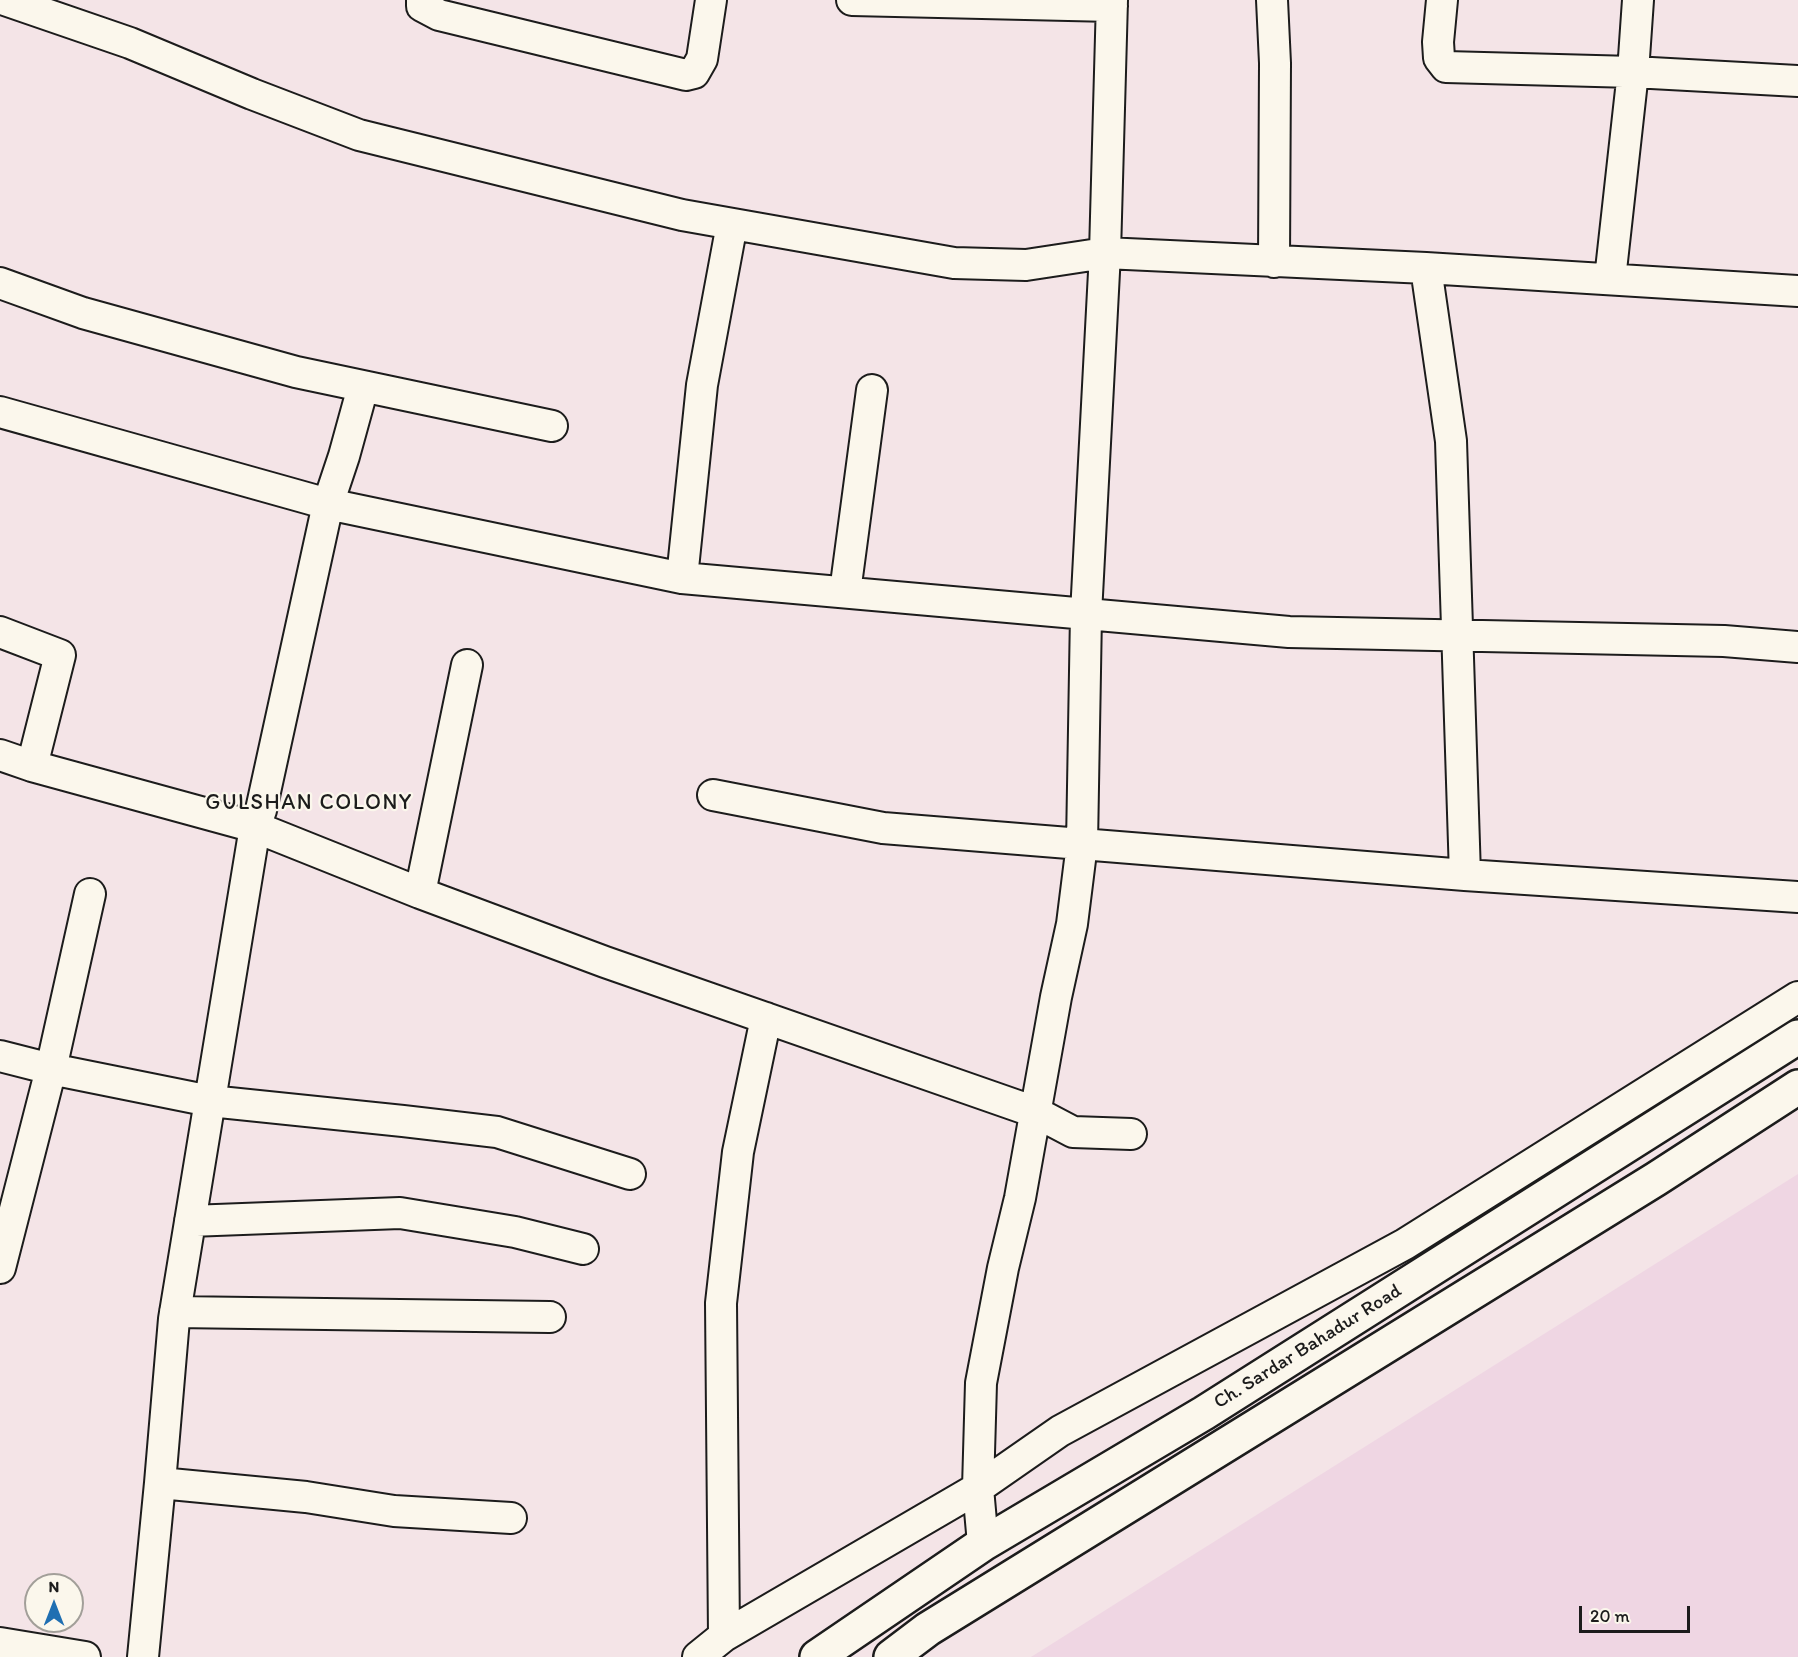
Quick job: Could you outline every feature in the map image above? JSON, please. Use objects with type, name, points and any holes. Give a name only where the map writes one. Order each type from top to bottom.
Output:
[{"type":"main road","name":"Ch. Sardar Bahadur Road","points":[[817,1657],[982,1544],[1204,1413],[1798,1037]]},
{"type":"main road","name":"Ch. Sardar Bahadur Road","points":[[891,1657],[928,1629],[1656,1179],[1798,1087]]},
{"type":"street","points":[[5,0],[130,43],[252,94],[359,135],[682,215],[954,263],[1026,265],[1105,253],[1426,268],[1798,291]]},
{"type":"street","points":[[422,0],[422,6],[438,15],[686,75],[694,73],[702,59],[711,0]]},
{"type":"street","points":[[852,0],[1112,3],[1105,253],[1086,614],[1082,844],[1072,924],[1056,997],[1020,1198],[1003,1268],[981,1383],[978,1488],[982,1544]]},
{"type":"street","points":[[1272,0],[1275,63],[1274,262]]},
{"type":"street","points":[[1442,0],[1438,42],[1439,58],[1446,67],[1633,72],[1798,81]]},
{"type":"street","points":[[1610,279],[1633,72],[1638,0]]},
{"type":"street","points":[[682,578],[702,385],[732,224]]},
{"type":"street","points":[[1426,268],[1451,441],[1465,875]]},
{"type":"street","points":[[0,283],[83,314],[296,372],[552,426]]},
{"type":"street","points":[[143,1657],[175,1312],[255,827],[261,810],[328,504],[363,387]]},
{"type":"street","points":[[845,592],[872,390]]},
{"type":"street","points":[[0,412],[328,504],[682,578],[1289,632],[1724,640],[1798,647]]},
{"type":"street","points":[[0,632],[60,655],[32,766]]},
{"type":"street","points":[[420,893],[467,665]]},
{"type":"street","points":[[0,755],[32,766],[255,827],[420,893],[604,962],[1035,1113],[1072,1132],[1131,1134]]},
{"type":"street","points":[[713,795],[883,828],[1465,875],[1798,897]]},
{"type":"street","points":[[0,1268],[51,1069],[90,894]]},
{"type":"street","points":[[698,1657],[724,1636],[978,1488],[1060,1431],[1404,1244],[1798,997]]},
{"type":"street","points":[[724,1636],[721,1303],[738,1152],[766,1018]]},
{"type":"street","points":[[0,1056],[51,1069],[210,1101],[403,1120],[497,1132],[630,1174]]},
{"type":"street","points":[[190,1221],[400,1214],[515,1232],[583,1249]]},
{"type":"street","points":[[175,1312],[550,1317]]},
{"type":"street","points":[[160,1483],[306,1497],[393,1511],[511,1518]]},
{"type":"street","points":[[0,1643],[85,1657]]},
{"type":"shaded area","points":[[1798,1174],[1798,1657],[1031,1657]]},
{"type":"district","name":"GULSHAN COLONY","points":[[309,803]]}]
